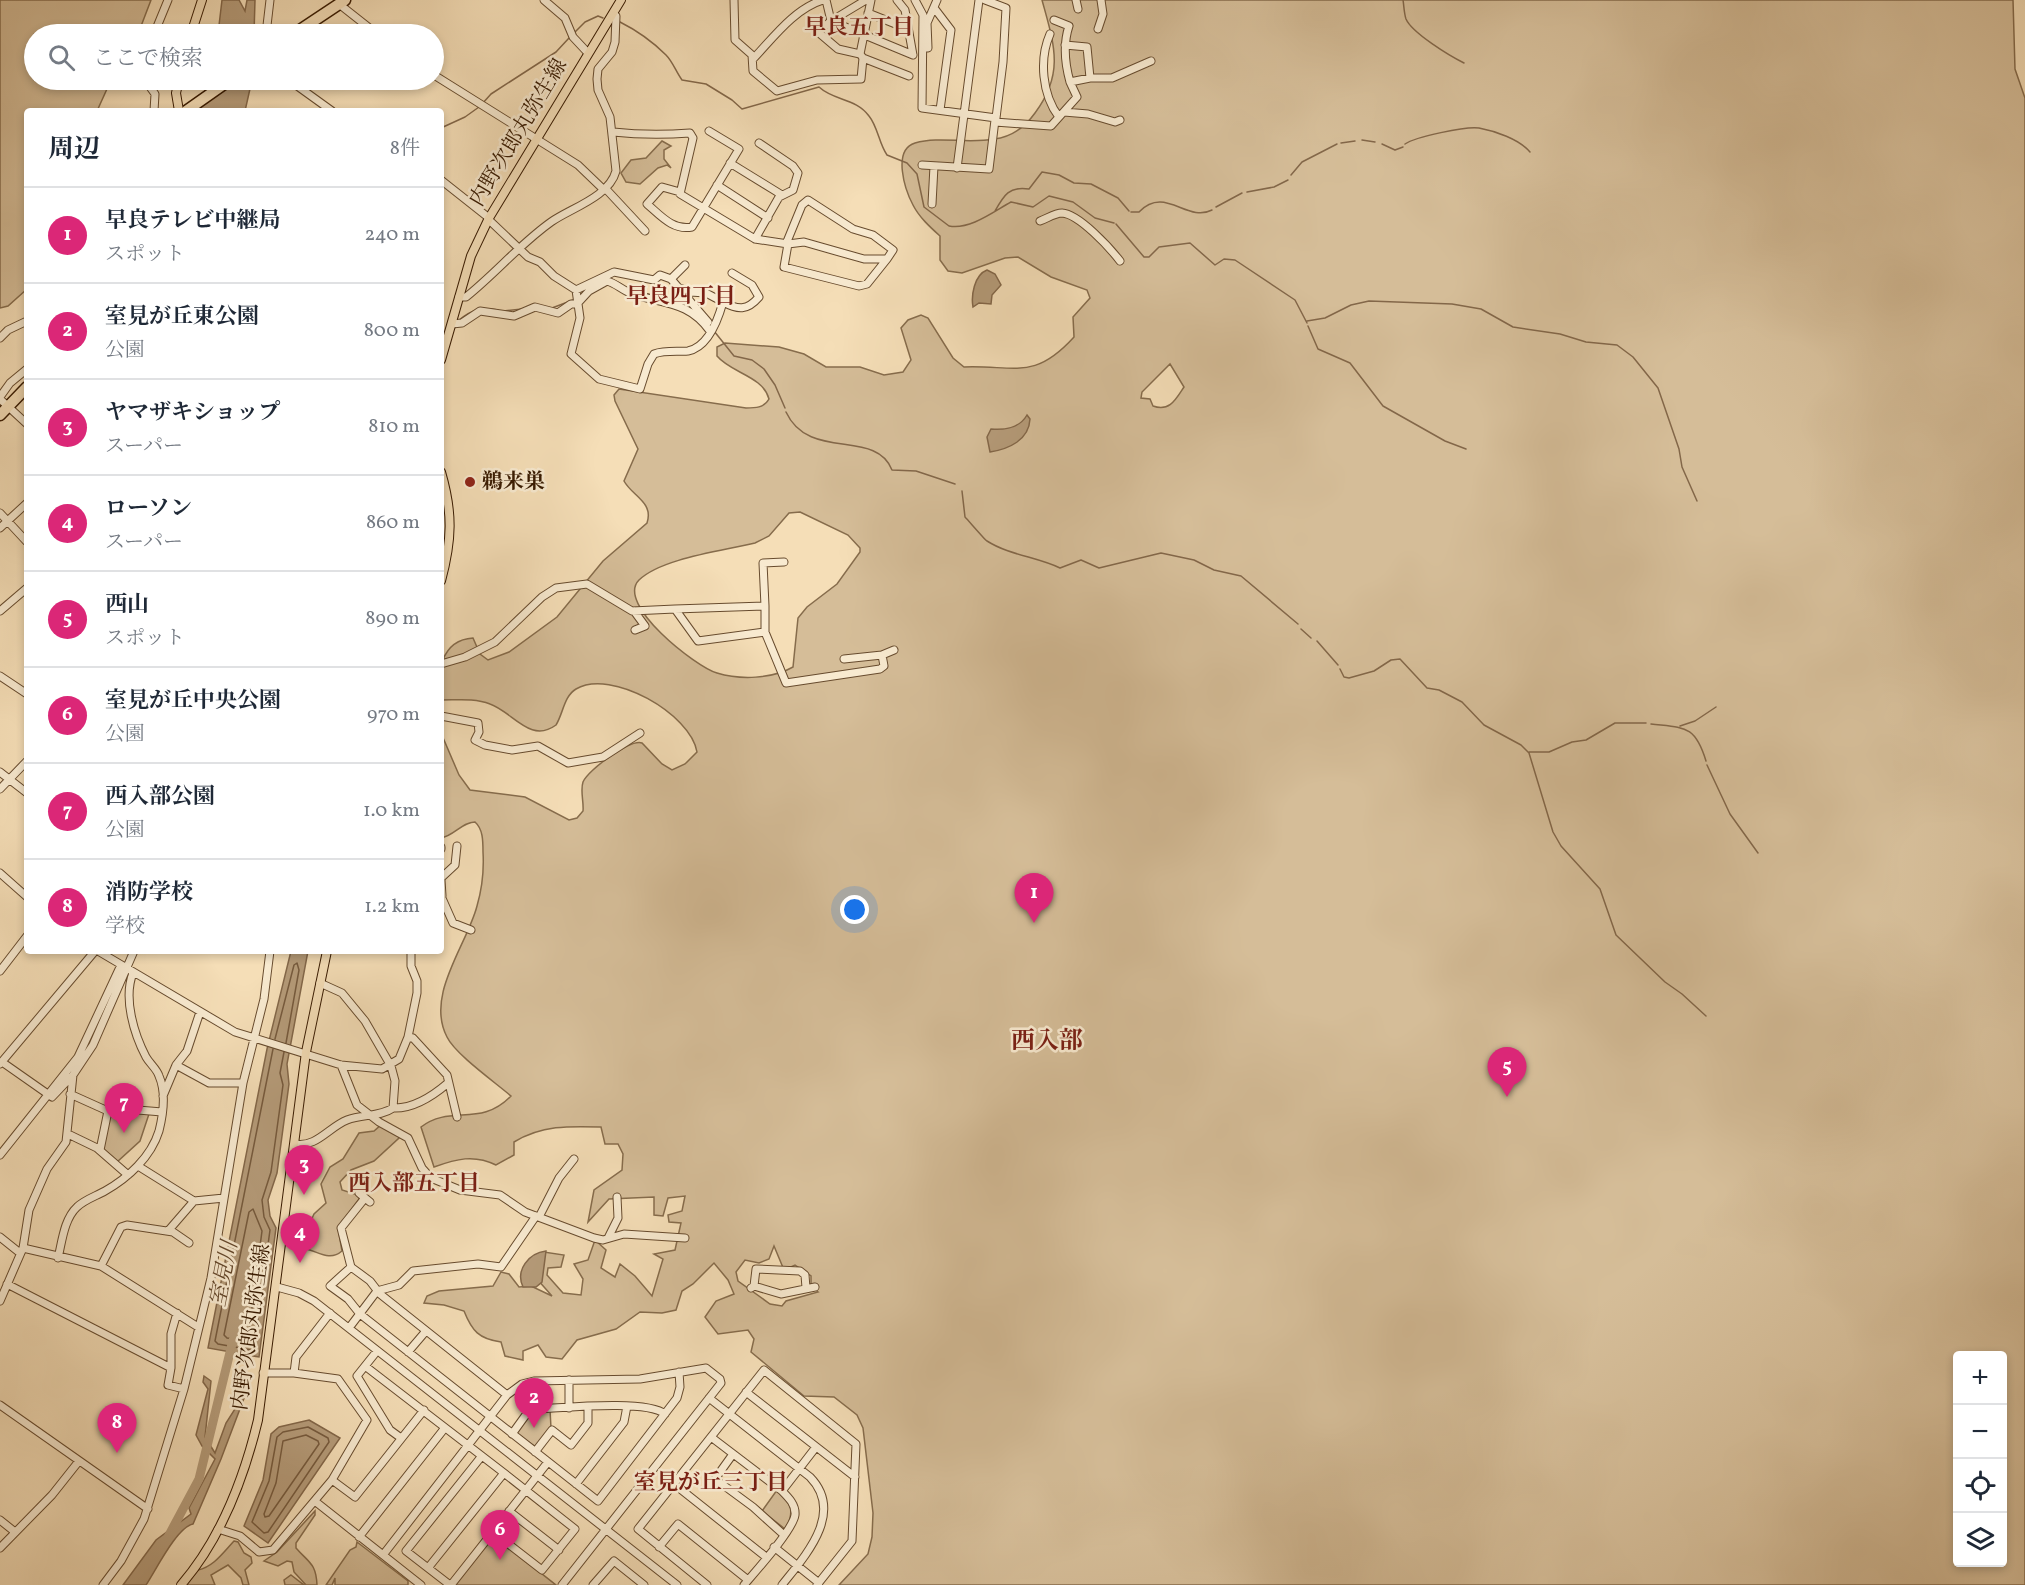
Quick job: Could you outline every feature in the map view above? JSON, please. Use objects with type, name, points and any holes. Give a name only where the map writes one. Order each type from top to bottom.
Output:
[{"type":"highway","points":[[309,24],[342,2]]},
{"type":"highway","points":[[188,108],[215,90]]},
{"type":"highway","points":[[0,415],[3,401],[24,389]]},
{"type":"main road","points":[[194,24],[202,0]]},
{"type":"main road","name":"内野次郎丸弥生線","points":[[444,335],[452,324],[471,256],[488,218],[621,0]]},
{"type":"main road","points":[[176,90],[178,108]]},
{"type":"main road","points":[[444,484],[450,507],[452,530],[444,566]]},
{"type":"main road","name":"内野次郎丸弥生線","points":[[181,1585],[201,1559],[218,1529],[251,1447],[258,1420],[295,1144],[303,1052],[326,954]]},
{"type":"street","points":[[158,24],[168,0]]},
{"type":"street","points":[[267,24],[270,0]]},
{"type":"street","points":[[544,0],[565,18],[573,37],[588,53]]},
{"type":"street","points":[[734,0],[735,40],[753,59],[753,71],[777,91],[817,80],[861,79],[862,56],[868,13],[868,0],[831,21],[818,32],[838,49],[862,56],[909,76]]},
{"type":"street","points":[[753,59],[790,20],[810,4],[824,0],[831,21]]},
{"type":"street","points":[[831,21],[865,33],[913,55],[906,10],[897,0]]},
{"type":"street","points":[[915,0],[923,15],[922,108],[964,113],[995,120],[1051,126],[1077,97],[1070,82],[1065,45],[1069,26],[1054,20]]},
{"type":"street","points":[[937,0],[934,2],[935,9],[951,30],[940,110]]},
{"type":"street","points":[[957,168],[979,0]]},
{"type":"street","points":[[922,165],[989,169],[1003,62],[1006,8],[985,0]]},
{"type":"street","points":[[1076,0],[1078,9]]},
{"type":"street","points":[[1098,29],[1103,14],[1101,0]]},
{"type":"street","points":[[342,2],[366,24]]},
{"type":"street","points":[[928,48],[927,23],[935,9]]},
{"type":"street","points":[[868,13],[908,29]]},
{"type":"street","points":[[459,297],[464,298],[475,290],[519,248],[551,222],[604,189],[614,179],[616,171],[613,132],[597,78],[598,69],[612,52],[615,42],[616,16],[613,14]]},
{"type":"street","points":[[1050,34],[1042,60],[1051,102],[1061,115]]},
{"type":"street","points":[[1065,45],[1087,47],[1090,78]]},
{"type":"street","points":[[1070,82],[1090,78],[1112,78],[1151,61]]},
{"type":"street","points":[[444,81],[578,165],[645,231]]},
{"type":"street","points":[[151,90],[156,98],[154,108]]},
{"type":"street","points":[[303,90],[328,108]]},
{"type":"street","points":[[1061,115],[1088,114],[1115,122],[1120,120]]},
{"type":"street","points":[[709,131],[739,149],[717,184],[703,208],[692,228],[684,229],[673,226],[647,204],[662,188],[680,192],[703,208],[755,239],[787,244],[804,242],[864,259],[887,259]]},
{"type":"street","points":[[613,132],[640,132],[657,137],[690,133],[693,138],[680,192]]},
{"type":"street","points":[[755,239],[782,195],[793,190],[798,173],[792,166],[759,143]]},
{"type":"street","points":[[730,163],[782,195]]},
{"type":"street","points":[[932,204],[934,166]]},
{"type":"street","points":[[444,182],[488,218],[519,248],[576,290]]},
{"type":"street","points":[[717,184],[768,218]]},
{"type":"street","points":[[808,200],[853,229],[873,234],[893,250],[887,259],[867,284],[859,286],[784,267],[787,244],[802,205],[808,200]]},
{"type":"street","points":[[1040,221],[1062,213],[1068,215],[1098,235],[1120,261]]},
{"type":"street","points":[[671,279],[685,265]]},
{"type":"street","points":[[576,290],[614,272],[654,280],[660,275],[671,279],[711,328]]},
{"type":"street","points":[[677,287],[690,292],[706,293],[736,309],[743,309],[759,297],[753,285],[732,273]]},
{"type":"street","points":[[452,324],[458,324],[480,311],[514,316],[536,307],[554,314],[577,304],[589,291],[607,281],[630,293],[676,304],[711,328]]},
{"type":"street","points":[[576,290],[580,318],[571,354],[599,379],[640,389],[648,364],[654,354],[696,348],[707,339],[719,317],[723,302]]},
{"type":"street","points":[[0,338],[8,330],[24,322]]},
{"type":"street","points":[[24,371],[10,383],[3,401],[24,421]]},
{"type":"street","points":[[0,528],[24,506]]},
{"type":"street","points":[[0,513],[24,539]]},
{"type":"street","points":[[783,562],[763,563],[765,632],[786,683],[880,669],[884,666],[882,655]]},
{"type":"street","points":[[444,663],[465,657],[495,642],[542,597],[556,588],[587,584],[634,611],[645,626],[635,630]]},
{"type":"street","points":[[0,611],[24,591]]},
{"type":"street","points":[[634,611],[765,606]]},
{"type":"street","points":[[675,609],[698,641],[765,632]]},
{"type":"street","points":[[843,659],[882,655],[894,650]]},
{"type":"street","points":[[0,676],[24,692]]},
{"type":"street","points":[[444,717],[478,723],[479,732],[475,740],[485,745],[512,750],[538,746],[568,762],[603,757],[640,733]]},
{"type":"street","points":[[0,789],[24,764]]},
{"type":"street","points":[[0,772],[24,790]]},
{"type":"street","points":[[444,876],[455,865],[457,846]]},
{"type":"street","points":[[0,873],[24,894]]},
{"type":"street","points":[[444,903],[453,923],[471,930]]},
{"type":"street","points":[[0,971],[24,940]]},
{"type":"street","points":[[93,954],[1,1063],[52,1097],[73,1075],[93,1045],[133,954]]},
{"type":"street","points":[[101,954],[227,1029],[341,1065],[382,1069],[391,1066],[399,1059],[408,1036],[417,993],[417,981],[411,966],[411,954]]},
{"type":"street","points":[[103,1585],[127,1551],[148,1509],[184,1389],[211,1278],[243,1083],[256,1040],[270,954]]},
{"type":"street","points":[[0,1155],[85,1046],[127,969]]},
{"type":"street","points":[[58,1258],[64,1230],[75,1208],[116,1185],[138,1166],[153,1144],[162,1112],[163,1097],[159,1076],[147,1060],[137,1038],[131,1012],[127,969]]},
{"type":"street","points":[[320,983],[342,993],[365,1021],[391,1066],[394,1081],[393,1108]]},
{"type":"street","points":[[163,1097],[176,1065],[187,1051],[200,1012]]},
{"type":"street","points":[[408,1036],[413,1038],[447,1075],[458,1117]]},
{"type":"street","points":[[176,1065],[209,1083],[243,1083]]},
{"type":"street","points":[[341,1065],[357,1105],[370,1116],[408,1138],[422,1168],[437,1182],[460,1190],[500,1195],[520,1210],[583,1235],[603,1240],[624,1234],[685,1238]]},
{"type":"street","points":[[0,1301],[21,1250],[29,1210],[47,1169],[62,1149],[68,1134],[73,1075]]},
{"type":"street","points":[[295,1144],[305,1144],[327,1134],[348,1120],[386,1113],[393,1108],[433,1096],[448,1083]]},
{"type":"street","points":[[70,1094],[108,1112],[126,1109],[162,1112]]},
{"type":"street","points":[[100,1150],[108,1112]]},
{"type":"street","points":[[68,1134],[100,1150],[128,1175]]},
{"type":"street","points":[[349,1328],[377,1291],[399,1285],[413,1271],[478,1264],[501,1267],[573,1159]]},
{"type":"street","points":[[138,1166],[194,1201],[224,1198]]},
{"type":"street","points":[[608,1238],[618,1218],[617,1197]]},
{"type":"street","points":[[365,1198],[340,1228],[351,1267],[377,1291],[507,1395]]},
{"type":"street","points":[[168,1231],[194,1201]]},
{"type":"street","points":[[101,1266],[122,1227],[127,1225],[168,1231],[189,1243]]},
{"type":"street","points":[[0,1237],[21,1250],[101,1266],[198,1327]]},
{"type":"street","points":[[351,1267],[330,1286],[348,1299],[360,1314],[598,1501],[680,1393],[678,1372]]},
{"type":"street","points":[[756,1269],[800,1271],[805,1275],[811,1287],[781,1294],[753,1287],[756,1269]]},
{"type":"street","points":[[7,1284],[171,1368]]},
{"type":"street","points":[[277,1287],[307,1296],[330,1313],[674,1584]]},
{"type":"street","points":[[177,1313],[171,1334],[171,1368],[168,1385],[184,1389]]},
{"type":"street","points":[[294,1373],[296,1357],[330,1313]]},
{"type":"street","points":[[408,1352],[426,1331]]},
{"type":"street","points":[[377,1351],[357,1376],[390,1430],[401,1438]]},
{"type":"street","points":[[365,1366],[575,1529],[542,1570],[493,1532]]},
{"type":"street","points":[[382,1555],[507,1395],[528,1382],[640,1378],[703,1368],[720,1379],[721,1383],[562,1585]]},
{"type":"street","points":[[707,1585],[638,1529],[764,1370],[856,1444],[852,1541],[818,1584],[774,1547]]},
{"type":"street","points":[[218,1529],[240,1536],[256,1550],[265,1553],[273,1550],[316,1502],[332,1480],[366,1420],[338,1379],[294,1373],[263,1373]]},
{"type":"street","points":[[569,1380],[569,1408]]},
{"type":"street","points":[[746,1392],[855,1477]]},
{"type":"street","points":[[709,1398],[799,1468],[818,1486],[823,1506],[820,1533],[782,1585]]},
{"type":"street","points":[[0,1405],[148,1509]]},
{"type":"street","points":[[576,1484],[624,1422],[627,1406]]},
{"type":"street","points":[[535,1452],[552,1430],[571,1445],[588,1423],[588,1407]]},
{"type":"street","points":[[512,1434],[525,1416],[534,1409],[656,1407],[665,1414]]},
{"type":"street","points":[[332,1480],[356,1497],[424,1410]]},
{"type":"street","points":[[359,1537],[444,1429]]},
{"type":"street","points":[[659,1547],[678,1524],[746,1582],[784,1534],[795,1515],[792,1501],[782,1491],[711,1437]]},
{"type":"street","points":[[782,1491],[816,1446]]},
{"type":"street","points":[[733,1454],[715,1479],[784,1534]]},
{"type":"street","points":[[481,1457],[406,1551],[451,1585],[548,1462]]},
{"type":"street","points":[[0,1548],[52,1495],[79,1461]]},
{"type":"street","points":[[428,1568],[504,1473]]},
{"type":"street","points":[[674,1484],[766,1557]]},
{"type":"street","points":[[316,1502],[418,1584]]},
{"type":"street","points":[[509,1511],[559,1550]]},
{"type":"street","points":[[0,1520],[15,1532]]},
{"type":"street","points":[[596,1584],[614,1561],[644,1585]]},
{"type":"shaded area","points":[[0,0],[151,0],[142,24],[24,24],[24,90],[106,90],[98,108],[24,108],[24,292],[8,306],[0,308]]},
{"type":"shaded area","points":[[1042,0],[2013,0],[2015,69],[2025,98],[2025,1585],[839,1585],[868,1554],[872,1537],[873,1513],[863,1428],[857,1415],[834,1397],[804,1396],[751,1352],[754,1339],[748,1330],[718,1334],[705,1317],[716,1301],[734,1294],[728,1280],[714,1263],[693,1284],[682,1291],[676,1310],[662,1313],[640,1312],[616,1329],[577,1340],[562,1359],[546,1357],[538,1345],[523,1351],[523,1360],[505,1356],[501,1342],[487,1339],[477,1333],[464,1311],[444,1305],[424,1303],[427,1296],[439,1291],[493,1286],[501,1272],[509,1274],[519,1287],[531,1286],[552,1296],[537,1279],[544,1252],[564,1255],[561,1267],[548,1268],[547,1275],[563,1293],[581,1295],[583,1279],[574,1264],[588,1260],[595,1240],[606,1250],[601,1268],[615,1277],[620,1264],[635,1276],[652,1296],[663,1259],[654,1254],[675,1250],[681,1223],[669,1222],[668,1215],[682,1211],[685,1196],[668,1198],[663,1216],[654,1215],[654,1197],[609,1199],[588,1222],[594,1190],[622,1170],[623,1154],[618,1144],[605,1144],[601,1127],[567,1127],[535,1132],[514,1142],[514,1155],[496,1165],[480,1160],[465,1159],[434,1167],[421,1127],[432,1120],[443,1117],[488,1111],[499,1106],[511,1096],[458,1052],[447,1037],[442,1021],[441,1004],[444,987],[479,899],[483,859],[482,836],[475,822],[466,824],[444,837],[444,740],[459,775],[470,790],[525,797],[569,820],[577,818],[583,811],[582,785],[586,777],[619,750],[642,743],[662,764],[672,770],[685,764],[697,752],[692,738],[665,710],[647,698],[609,685],[591,684],[576,689],[566,701],[556,725],[547,730],[538,731],[522,725],[498,708],[484,702],[444,700],[444,658],[447,652],[462,640],[473,638],[480,654],[488,660],[509,652],[557,617],[603,561],[647,523],[645,504],[624,481],[638,449],[615,401],[614,395],[619,389],[746,408],[762,406],[769,399],[766,391],[754,380],[730,367],[717,356],[717,347],[725,343],[779,347],[804,354],[826,367],[860,367],[884,375],[903,372],[911,360],[901,328],[908,320],[921,315],[928,318],[953,358],[964,367],[1023,368],[1047,360],[1060,351],[1074,337],[1073,317],[1090,298],[1087,290],[1051,277],[1018,257],[1005,258],[962,273],[948,271],[940,260],[940,236],[915,209],[902,171],[904,154],[908,147],[915,143],[934,140],[984,140],[1000,138],[1017,131],[1027,123],[1044,98],[1054,71],[1054,58]],"holes":[[[1170,364],[1184,387],[1168,406],[1153,406],[1150,399],[1141,398],[1142,392]],[[800,512],[848,535],[860,548],[860,552],[837,584],[807,607],[798,618],[793,667],[776,674],[736,677],[717,673],[707,668],[661,633],[638,604],[635,591],[639,580],[649,572],[677,561],[755,543],[769,536],[789,513]],[[774,1246],[784,1270],[795,1265],[811,1276],[811,1287],[818,1292],[786,1301],[782,1306],[770,1304],[738,1281],[736,1272],[745,1260],[759,1263],[769,1259]]]},
{"type":"shaded area","points":[[662,141],[671,146],[664,150],[664,159],[671,168],[667,165],[658,168],[640,184],[626,182],[621,173],[631,160],[646,158]]},
{"type":"shaded area","points":[[126,1112],[149,1114],[140,1141],[117,1162],[102,1149],[109,1116]]},
{"type":"shaded area","points":[[381,1125],[400,1135],[399,1138],[374,1161],[351,1170],[340,1182],[342,1190],[358,1195],[359,1199],[338,1228],[342,1251],[327,1256],[301,1248],[299,1245],[303,1236],[298,1222],[291,1222],[290,1219],[310,1223],[314,1214],[326,1203],[321,1184],[330,1167],[343,1159],[359,1133],[374,1131]]},
{"type":"shaded area","points":[[550,1410],[551,1428],[536,1447],[516,1433],[532,1413]]},
{"type":"shaded area","points":[[777,1490],[789,1503],[791,1513],[785,1529],[762,1511]]},
{"type":"shaded area","points":[[315,1511],[315,1515],[296,1543],[296,1548],[311,1564],[315,1572],[317,1585],[306,1585],[294,1572],[292,1562],[287,1561],[278,1566],[264,1561],[277,1552]]},
{"type":"shaded area","points":[[494,1536],[556,1585],[454,1585]]},
{"type":"shaded area","points":[[234,1541],[238,1542],[244,1553],[251,1557],[252,1563],[245,1570],[249,1585],[243,1585],[241,1578],[228,1565],[211,1575],[215,1585],[185,1585],[198,1570],[213,1563]]},
{"type":"shaded area","points":[[357,1542],[408,1581],[408,1585],[335,1585],[335,1578],[332,1585],[326,1585],[350,1550],[356,1547]]},
{"type":"shaded area","points":[[291,1575],[304,1585],[285,1585],[284,1580]]},
{"type":"water","points":[[222,0],[239,0],[245,11],[247,0],[255,0],[254,24],[219,24]]},
{"type":"water","points":[[205,90],[250,90],[246,108],[199,108]]},
{"type":"water","points":[[987,270],[995,274],[1001,285],[992,295],[991,304],[979,303],[973,307],[976,281]]},
{"type":"water","points":[[1027,415],[1030,419],[1029,426],[1022,438],[1011,446],[990,452],[987,437],[991,429],[1016,426]]},
{"type":"water","points":[[290,954],[307,954],[287,1064],[289,1084],[277,1173],[268,1200],[270,1216],[276,1228],[259,1357],[208,1348],[267,1049]]},
{"type":"water","points":[[546,1251],[542,1282],[536,1287],[523,1287],[521,1274],[525,1263],[534,1255]]},
{"type":"water","points":[[204,1376],[211,1381],[205,1437],[215,1453],[226,1423],[242,1398],[236,1383],[249,1385],[193,1524],[180,1533],[146,1585],[123,1585],[156,1540],[191,1514],[189,1508],[215,1459],[202,1446],[196,1435],[208,1389],[203,1382]]},
{"type":"water","points":[[309,1420],[340,1438],[268,1543],[244,1526],[263,1480],[271,1434],[279,1427]]},
{"type":"waterway","points":[[1403,0],[1405,17],[1410,25],[1432,44],[1464,63]]},
{"type":"waterway","points":[[574,33],[585,22],[598,16],[603,18]]},
{"type":"waterway","points":[[620,22],[661,50],[671,61],[682,80],[706,84],[742,109],[819,87],[831,95],[858,106],[872,120],[887,155],[907,163],[917,174],[924,207],[949,226],[957,227],[973,223],[1011,202],[1033,207],[1049,196],[1073,202],[1095,218],[1114,223]]},
{"type":"waterway","points":[[482,104],[491,94],[556,52],[569,38]]},
{"type":"waterway","points":[[444,127],[465,117],[479,107]]},
{"type":"waterway","points":[[1405,144],[1441,133],[1479,128],[1506,136],[1520,143],[1530,152]]},
{"type":"waterway","points":[[1362,140],[1375,142]]},
{"type":"waterway","points":[[1341,143],[1355,141]]},
{"type":"waterway","points":[[1291,175],[1302,162],[1337,144]]},
{"type":"waterway","points":[[1382,144],[1395,150],[1403,147]]},
{"type":"waterway","points":[[995,211],[1008,193],[1022,188],[1029,189],[1042,172],[1059,175],[1074,183],[1091,184],[1118,198],[1129,211]]},
{"type":"waterway","points":[[1247,192],[1274,187],[1288,180]]},
{"type":"waterway","points":[[1216,207],[1242,193]]},
{"type":"waterway","points":[[1131,212],[1139,212],[1158,202],[1194,212],[1203,213],[1212,210]]},
{"type":"waterway","points":[[1116,224],[1144,257],[1149,257],[1159,247],[1190,243],[1215,265],[1224,259],[1235,260],[1295,300],[1307,323]]},
{"type":"waterway","points":[[610,278],[621,284]]},
{"type":"waterway","points":[[639,292],[671,299],[688,307]]},
{"type":"waterway","points":[[552,308],[573,300]]},
{"type":"waterway","points":[[1307,321],[1325,318],[1351,305],[1369,301],[1452,304],[1481,309],[1513,327],[1560,334],[1586,342],[1617,345],[1633,357],[1658,388],[1679,449],[1682,467],[1697,501]]},
{"type":"waterway","points":[[503,311],[522,309]]},
{"type":"waterway","points":[[459,320],[477,310],[498,310]]},
{"type":"waterway","points":[[1308,326],[1318,349],[1350,363],[1383,406],[1445,441],[1466,449]]},
{"type":"waterway","points":[[714,331],[734,356],[752,360],[764,369],[775,385],[785,408]]},
{"type":"waterway","points":[[786,412],[797,427],[810,436],[872,450],[884,458],[892,470],[916,471],[955,484]]},
{"type":"waterway","points":[[962,491],[965,517],[987,541],[1004,550],[1060,568],[1081,560],[1099,568],[1161,553],[1194,560],[1214,570],[1241,576],[1298,624]]},
{"type":"waterway","points":[[1301,629],[1311,638]]},
{"type":"waterway","points":[[1317,641],[1338,665]]},
{"type":"waterway","points":[[1340,669],[1344,677],[1349,678],[1374,671],[1391,660],[1400,659],[1427,688],[1439,690],[1462,702],[1484,725],[1521,745],[1529,753],[1553,832],[1561,846],[1600,889],[1616,935],[1665,982],[1706,1016]]},
{"type":"waterway","points":[[1680,726],[1695,721],[1716,707]]},
{"type":"waterway","points":[[1529,752],[1549,752],[1572,742],[1586,740],[1615,723],[1646,723]]},
{"type":"waterway","points":[[1651,724],[1680,728],[1693,735],[1706,761]]},
{"type":"waterway","points":[[1707,765],[1730,814],[1758,853]]},
{"type":"waterway","name":"室見川","points":[[168,1537],[199,1479],[233,1340]]},
{"type":"place","name":"鵜来巣","points":[[470,482]]},
{"type":"place","name":"早良テレビ中継局","points":[[1034,923]]},
{"type":"place","name":"西山","points":[[1507,1097]]},
{"type":"place","name":"西入部公園","points":[[124,1133]]},
{"type":"place","name":"ヤマザキショップ","points":[[304,1195]]},
{"type":"place","name":"ローソン","points":[[300,1263]]},
{"type":"place","name":"室見が丘東公園","points":[[534,1428]]},
{"type":"place","name":"消防学校","points":[[117,1453]]},
{"type":"place","name":"室見が丘中央公園","points":[[500,1560]]},
{"type":"district","name":"早良五丁目","points":[[859,28]]},
{"type":"district","name":"早良四丁目","points":[[681,297]]},
{"type":"district","name":"西入部","points":[[1047,1042]]},
{"type":"district","name":"西入部五丁目","points":[[414,1184]]},
{"type":"district","name":"室見が丘三丁目","points":[[711,1483]]}]
